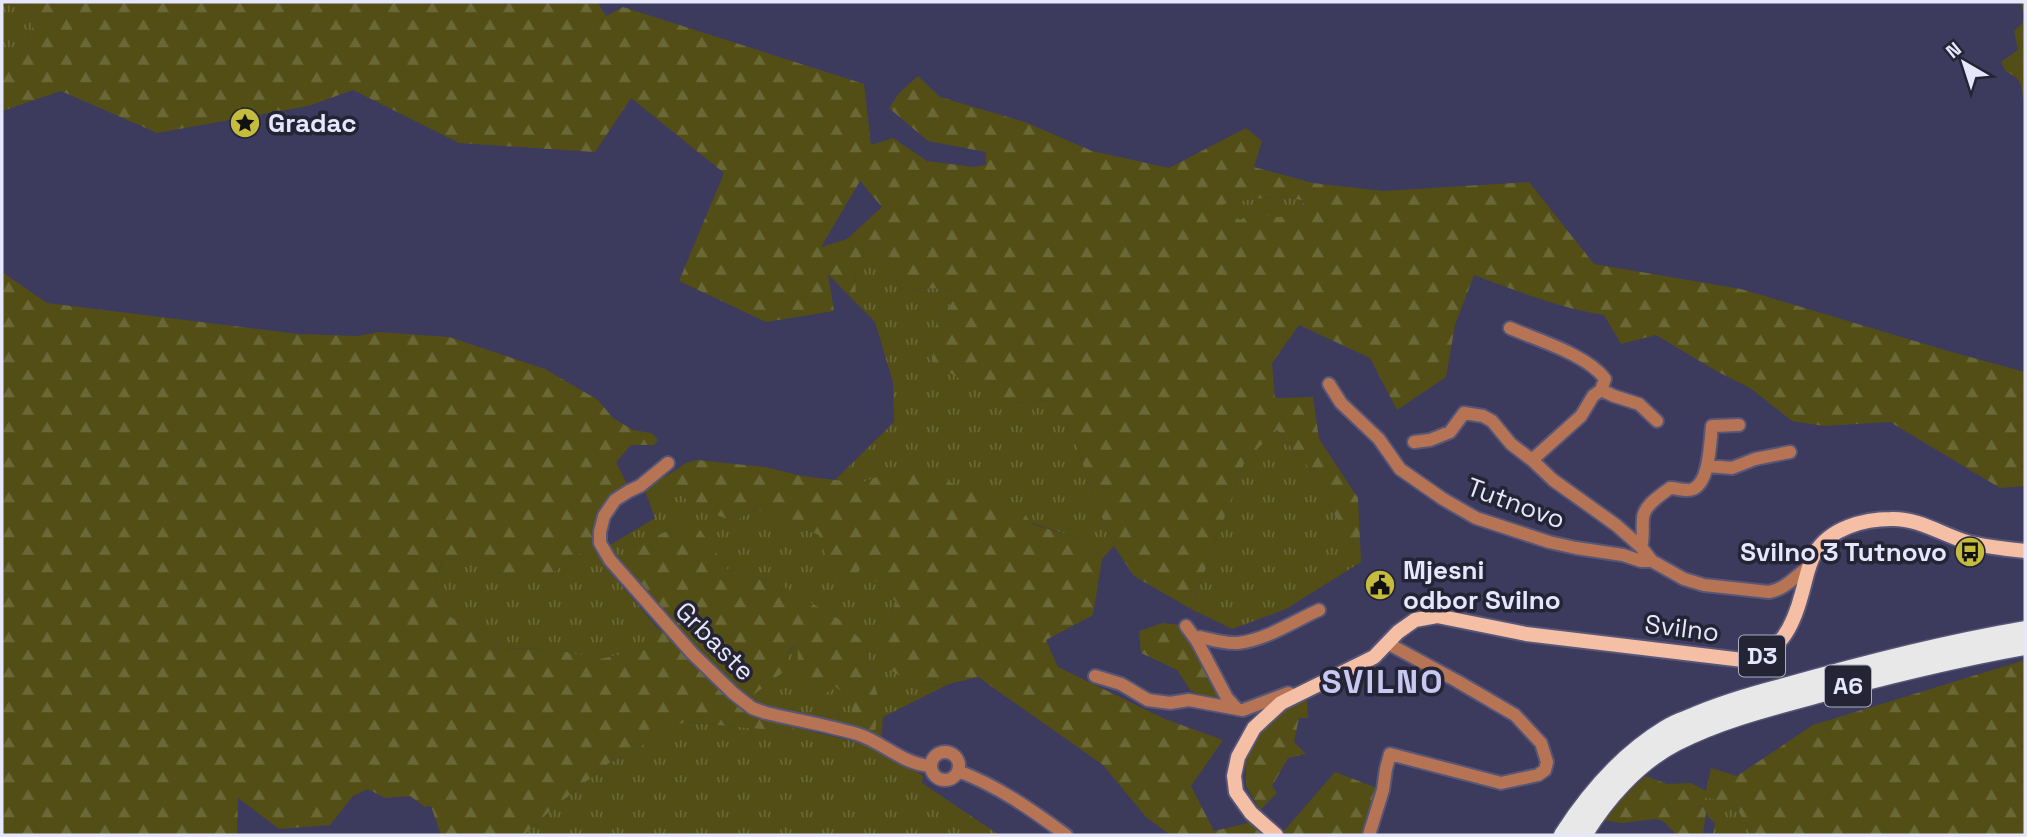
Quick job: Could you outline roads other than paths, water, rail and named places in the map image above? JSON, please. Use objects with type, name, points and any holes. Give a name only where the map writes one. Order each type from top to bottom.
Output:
[{"type":"highway","name":"A6","points":[[1563,835],[1580,808],[1604,780],[1632,754],[1724,704],[1972,639],[2025,630]]},
{"type":"highway","name":"A6","points":[[1583,835],[1594,816],[1624,782],[1653,757],[1671,735],[1854,684],[1983,653],[2025,646]]},
{"type":"main road","name":"Svilno","points":[[1276,835],[1251,813],[1239,798],[1234,776],[1238,757],[1254,728],[1268,714],[1296,695],[1378,654],[1407,624],[1415,620],[1437,616],[1552,638],[1729,660],[1756,659],[1771,651],[1783,638],[1797,610],[1809,567],[1820,546],[1834,533],[1862,523],[1884,519],[1903,520],[1924,525],[1966,542],[2025,551]]},
{"type":"street","points":[[1510,328],[1589,364],[1605,379],[1601,390],[1639,404],[1657,421]]},
{"type":"street","name":"Tutnovo","points":[[1329,384],[1341,403],[1379,439],[1400,469],[1476,518],[1576,548],[1652,561]]},
{"type":"street","name":"Tutnovo","points":[[1532,460],[1581,416],[1593,396],[1601,390]]},
{"type":"street","name":"Tutnovo","points":[[1414,442],[1441,437],[1450,432],[1464,413],[1483,416],[1492,421],[1511,444],[1553,480],[1641,547],[1652,561],[1684,579],[1769,592],[1780,590],[1809,567]]},
{"type":"street","points":[[1641,547],[1643,516],[1647,508],[1670,488],[1693,489],[1699,485],[1707,466],[1712,426],[1739,425]]},
{"type":"street","points":[[1707,466],[1732,468],[1755,459],[1790,452]]},
{"type":"street","name":"Grbaste","points":[[668,463],[640,486],[615,500],[604,516],[600,532],[600,544],[610,560],[653,611],[733,694],[752,708],[857,734],[917,765],[931,766]]},
{"type":"street","points":[[1197,641],[1200,637],[1224,643],[1252,640],[1319,610]]},
{"type":"street","points":[[1186,626],[1197,641],[1227,698],[1237,709]]},
{"type":"street","points":[[1369,835],[1383,790],[1390,754],[1502,783],[1538,775],[1545,770],[1547,762],[1541,743],[1515,716],[1387,643]]},
{"type":"street","name":"Svilno","points":[[1095,676],[1121,684],[1148,700],[1170,703],[1189,700],[1243,710],[1288,693],[1296,695]]},
{"type":"street","name":"Grbaste","points":[[947,753],[958,762],[958,771],[952,778],[940,779],[933,774],[931,766],[938,754],[947,753]]},
{"type":"street","name":"Grbaste","points":[[958,771],[1003,792],[1066,835]]},
{"type":"place","name":"Gradac","points":[[245,123]]},
{"type":"place","name":"Svilno 3 Tutnovo","points":[[1970,552]]},
{"type":"place","name":"Mjesni odbor Svilno","points":[[1380,585]]},
{"type":"district","name":"SVILNO","points":[[1383,681]]}]
